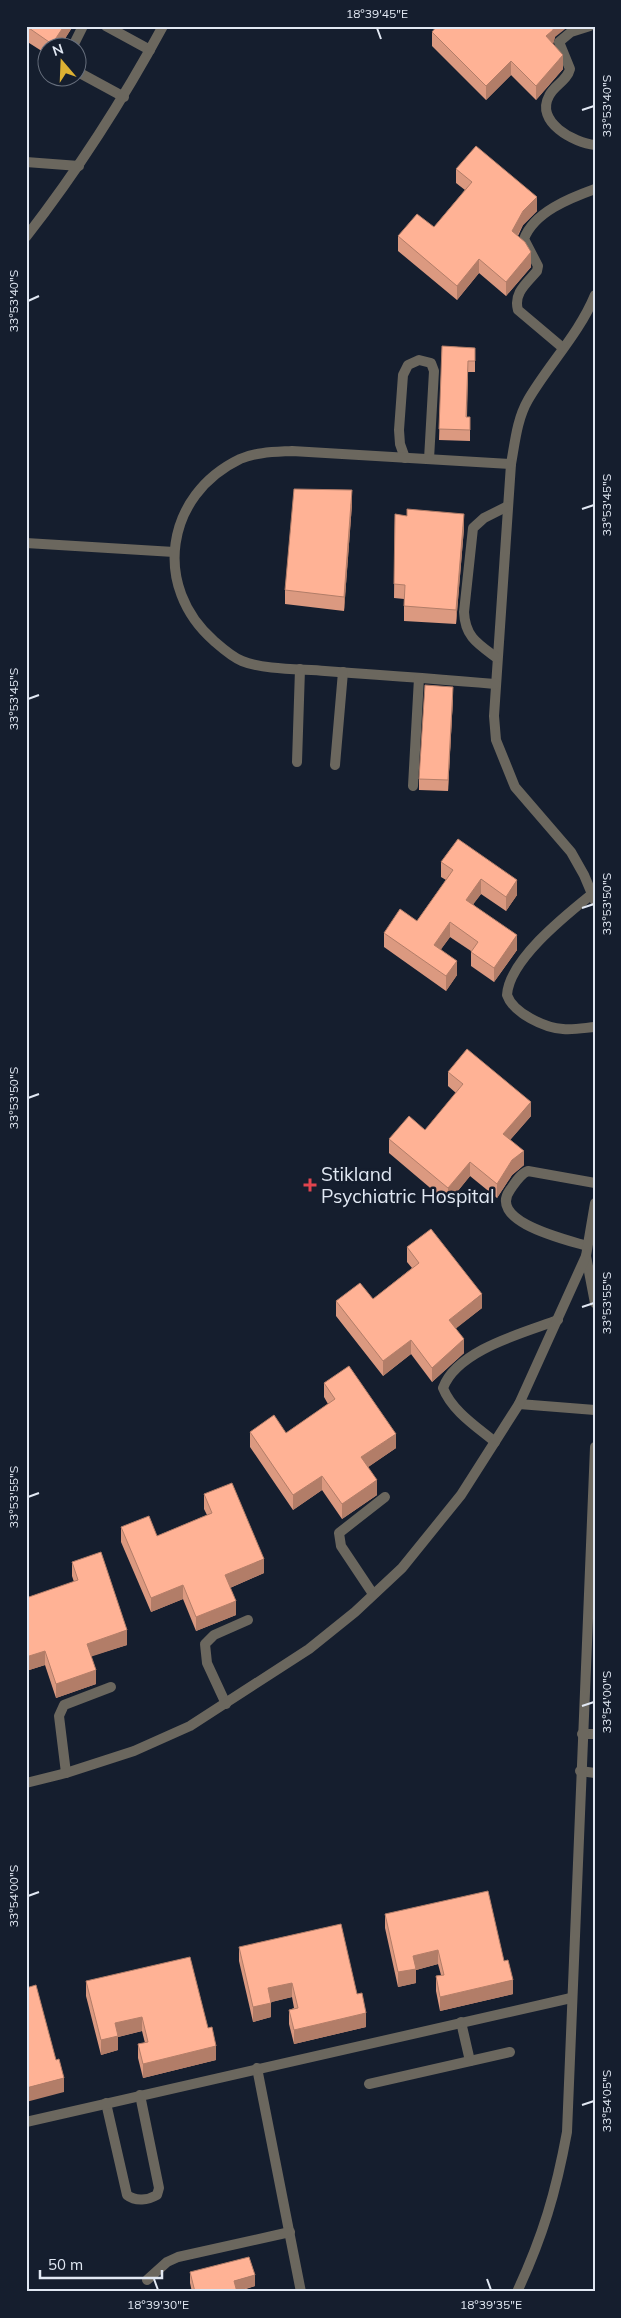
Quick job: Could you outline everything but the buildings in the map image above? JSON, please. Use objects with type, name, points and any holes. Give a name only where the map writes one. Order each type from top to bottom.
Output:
[{"type":"lane","points":[[77,38],[84,26]]},
{"type":"lane","points":[[106,26],[150,50]]},
{"type":"lane","points":[[26,237],[80,166],[124,97],[164,26]]},
{"type":"lane","points":[[590,26],[571,32],[558,42],[570,69],[567,76],[552,91],[546,106],[551,121],[566,135],[595,145]]},
{"type":"lane","points":[[88,77],[124,97]]},
{"type":"lane","points":[[26,162],[80,166]]},
{"type":"lane","points":[[563,348],[518,310],[516,299],[519,292],[538,266],[524,239],[531,226],[538,219],[566,201],[595,189]]},
{"type":"lane","points":[[595,295],[586,318],[527,401],[517,427],[511,464],[494,716],[496,740],[515,787],[531,808],[572,852],[594,897],[539,941],[514,975],[507,995],[515,1007],[551,1027],[562,1029],[595,1027]]},
{"type":"lane","points":[[405,458],[399,438],[403,375],[408,365],[419,360],[431,363],[434,371],[429,459]]},
{"type":"lane","points":[[495,684],[300,669],[242,661],[222,648],[192,619],[180,595],[174,552],[187,506],[202,486],[217,473],[241,459],[264,453],[292,452],[511,464]]},
{"type":"lane","points":[[497,658],[470,636],[464,624],[464,612],[469,551],[473,528],[484,518],[508,506]]},
{"type":"lane","points":[[26,543],[174,552]]},
{"type":"lane","points":[[297,762],[300,669]]},
{"type":"lane","points":[[335,765],[343,672]]},
{"type":"lane","points":[[413,786],[420,678]]},
{"type":"lane","points":[[586,1251],[516,1219],[507,1209],[507,1198],[508,1193],[517,1180],[528,1171],[595,1183]]},
{"type":"lane","points":[[26,1783],[66,1774],[134,1751],[190,1726],[309,1649],[402,1568],[461,1495],[519,1404],[558,1320],[586,1251],[595,1203]]},
{"type":"lane","points":[[586,1251],[595,1303]]},
{"type":"lane","points":[[495,1442],[447,1398],[443,1388],[447,1377],[458,1366],[480,1352],[502,1341],[558,1320]]},
{"type":"lane","points":[[519,1404],[595,1410]]},
{"type":"lane","points":[[517,2292],[543,2232],[559,2177],[566,2141],[570,2079],[571,1998],[580,1771],[591,1590],[595,1447]]},
{"type":"lane","points":[[373,1594],[341,1546],[339,1533],[385,1497]]},
{"type":"lane","points":[[226,1704],[207,1663],[205,1644],[214,1635],[248,1620]]},
{"type":"lane","points":[[66,1774],[59,1716],[64,1705],[111,1687]]},
{"type":"lane","points":[[582,1734],[595,1734]]},
{"type":"lane","points":[[580,1771],[595,1773]]},
{"type":"lane","points":[[26,2122],[571,1998]]},
{"type":"lane","points":[[461,2022],[470,2061]]},
{"type":"lane","points":[[369,2084],[510,2052]]},
{"type":"lane","points":[[257,2068],[302,2292]]},
{"type":"lane","points":[[106,2103],[127,2195],[133,2199],[148,2198],[157,2195],[159,2188],[140,2095]]},
{"type":"lane","points":[[147,2280],[167,2262],[178,2257],[290,2232]]},
{"type":"place","name":"Stikland Psychiatric Hospital","points":[[310,1185]]}]
